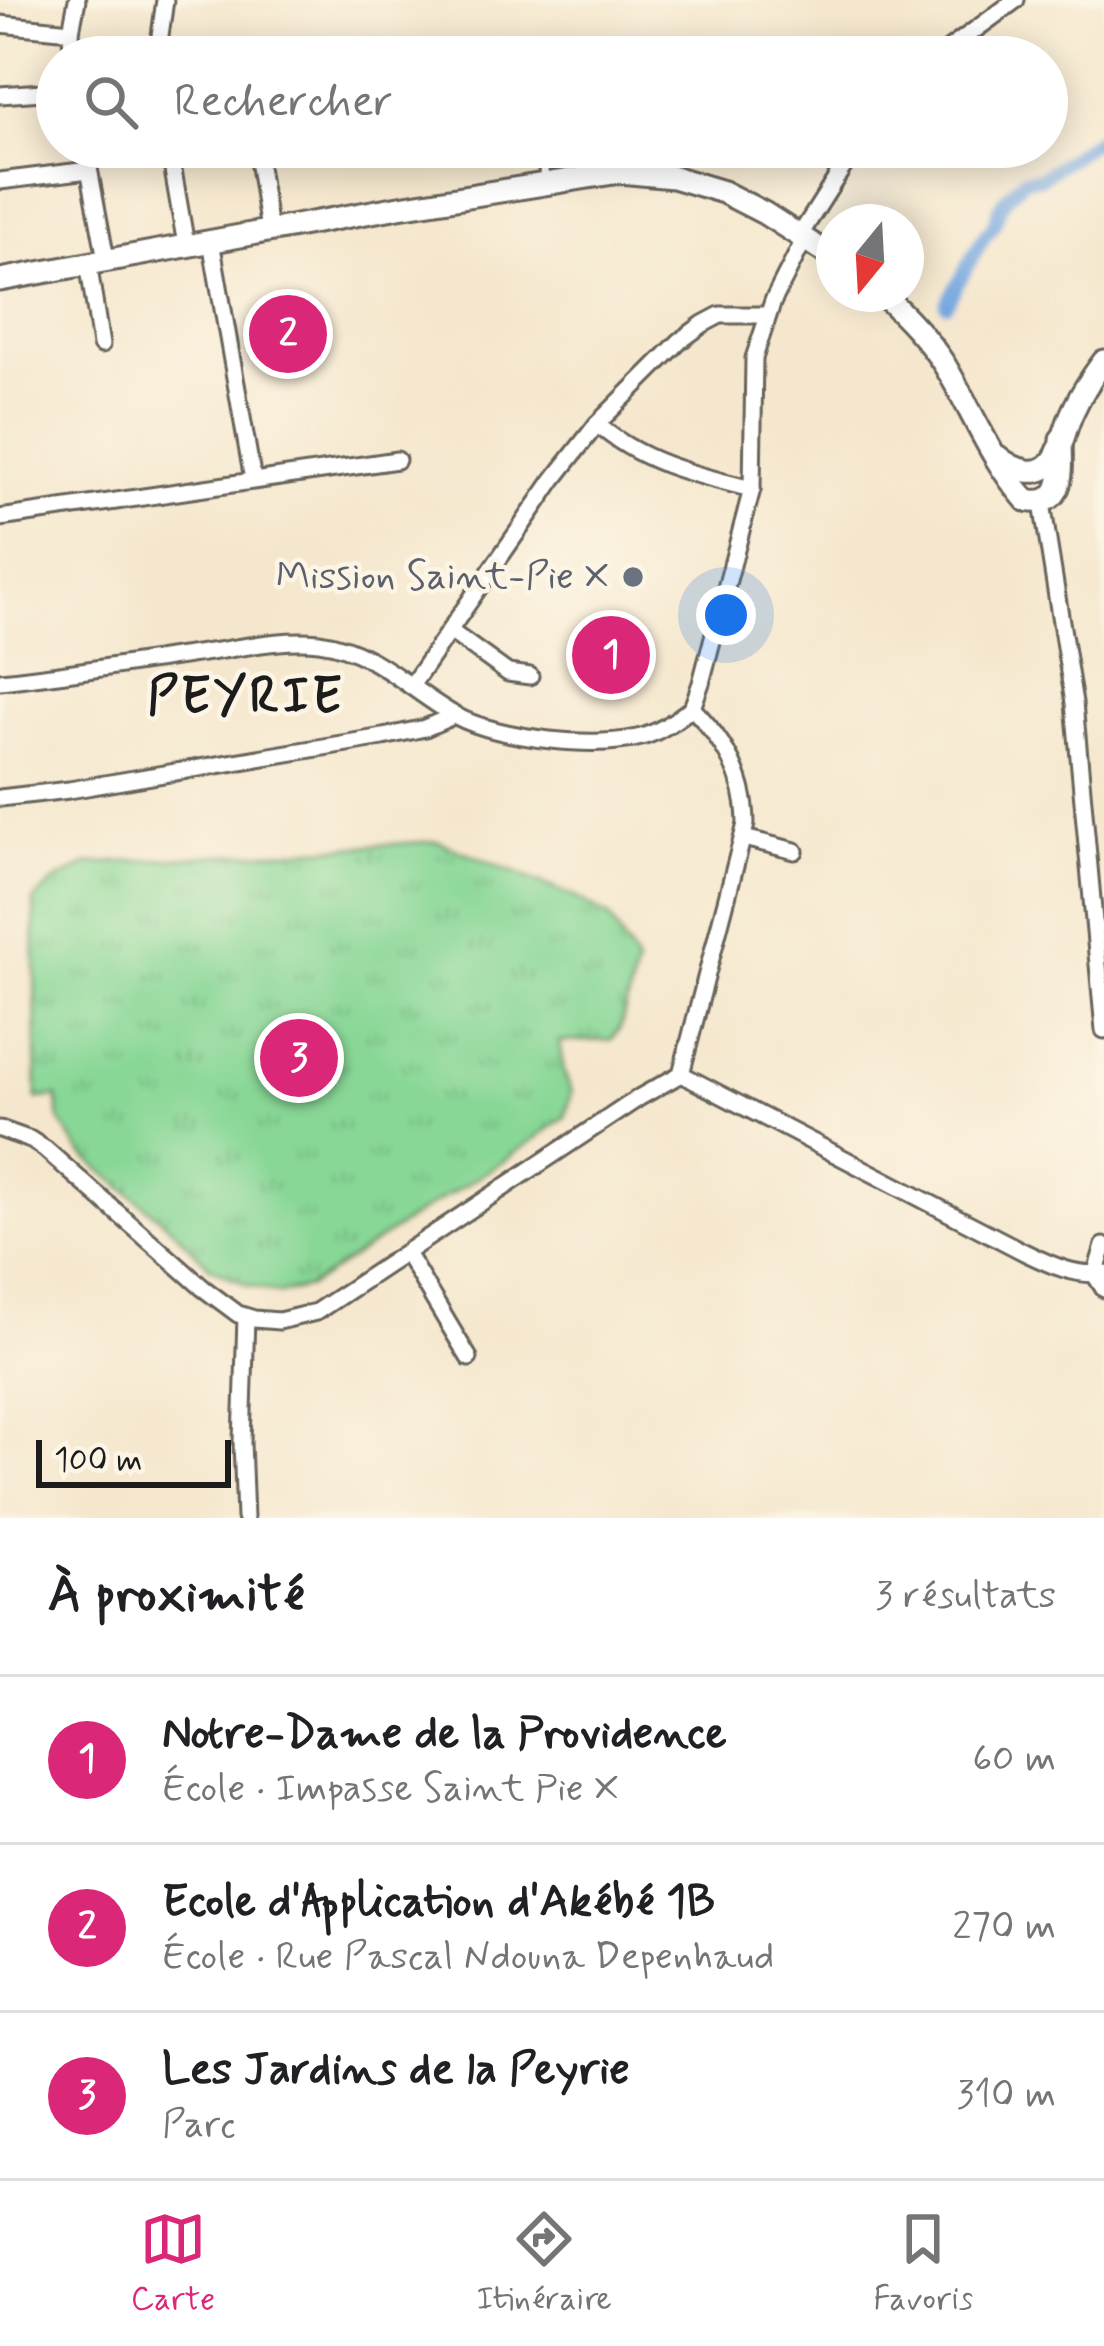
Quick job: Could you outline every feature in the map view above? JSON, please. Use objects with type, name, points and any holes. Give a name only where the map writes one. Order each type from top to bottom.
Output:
[{"type":"main road","points":[[0,280],[620,172],[699,183],[745,202],[816,246]]},
{"type":"main road","points":[[901,312],[943,363],[988,447],[1026,500],[1050,501],[1059,485],[1061,439]]},
{"type":"main road","points":[[988,447],[1003,461],[1029,472],[1052,461],[1077,400],[1104,361]]},
{"type":"street","points":[[71,36],[76,0]]},
{"type":"street","points":[[160,36],[165,0]]},
{"type":"street","points":[[967,36],[1016,0]]},
{"type":"street","points":[[0,24],[71,31]]},
{"type":"street","points":[[0,95],[36,92]]},
{"type":"street","points":[[173,168],[186,245]]},
{"type":"street","points":[[259,168],[269,230]]},
{"type":"street","points":[[0,682],[255,645],[322,642],[387,669],[455,715],[496,731],[605,742],[660,730],[692,708],[752,488],[752,372],[766,315],[803,237],[844,168]]},
{"type":"street","points":[[0,182],[88,170],[101,345]]},
{"type":"street","points":[[211,241],[260,479]]},
{"type":"street","points":[[411,686],[597,424],[703,324],[720,315],[766,315]]},
{"type":"street","points":[[597,424],[637,454],[752,488]]},
{"type":"street","points":[[0,518],[397,460]]},
{"type":"street","points":[[1042,503],[1096,847],[1104,1030]]},
{"type":"street","points":[[450,631],[508,673],[530,676]]},
{"type":"street","points":[[0,1129],[45,1149],[223,1304],[246,1317],[278,1321],[316,1312],[640,1097],[682,1074],[744,838],[746,808],[726,748],[692,708]]},
{"type":"street","points":[[0,798],[383,737],[425,728],[455,715]]},
{"type":"street","points":[[744,838],[795,851]]},
{"type":"street","points":[[682,1074],[1048,1264],[1101,1279],[1104,1246]]},
{"type":"street","points":[[406,1253],[469,1358]]},
{"type":"street","points":[[245,1518],[246,1317]]},
{"type":"lane","points":[[544,168],[544,182]]},
{"type":"green space","points":[[437,841],[573,896],[609,917],[637,964],[620,1028],[611,1040],[559,1042],[572,1092],[565,1117],[499,1164],[308,1287],[279,1294],[247,1285],[210,1267],[173,1229],[81,1153],[60,1121],[57,1097],[37,1099],[34,900],[53,882],[88,864]]},
{"type":"waterway","points":[[1068,159],[1104,135]]},
{"type":"waterway","points":[[946,304],[1011,192],[1024,179],[1040,178],[1055,168]]},
{"type":"place","name":"Ecole d'Application d'Akébé 1B","points":[[288,334]]},
{"type":"place","name":"Mission Saint-Pie X","points":[[633,577]]},
{"type":"place","name":"Notre-Dame de la Providence","points":[[611,655]]},
{"type":"place","name":"Les Jardins de la Peyrie","points":[[299,1058]]},
{"type":"district","name":"PEYRIE","points":[[246,698]]}]
